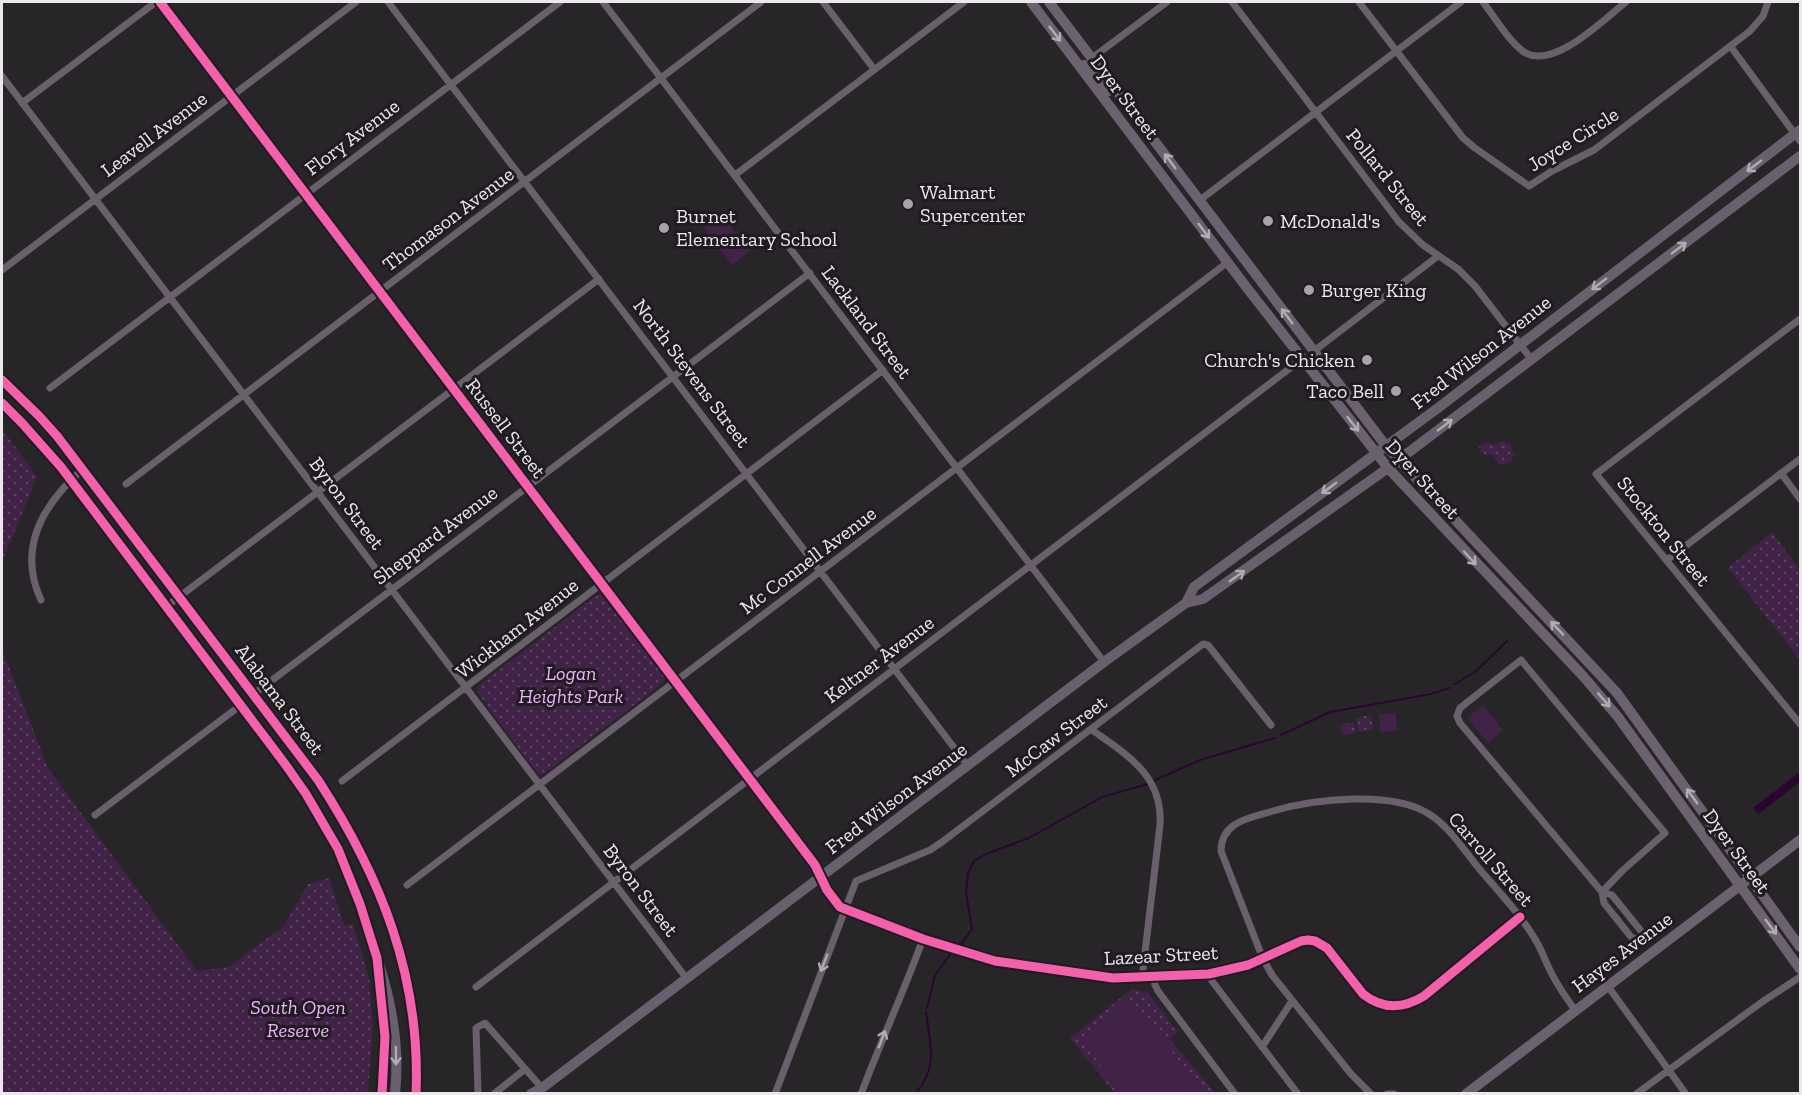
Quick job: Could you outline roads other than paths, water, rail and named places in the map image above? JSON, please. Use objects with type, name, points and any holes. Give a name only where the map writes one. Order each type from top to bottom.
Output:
[{"type":"main road","name":"Dyer Street","points":[[1031,2],[1376,454],[1607,703],[1800,969]]},
{"type":"main road","name":"Dyer Street","points":[[1049,2],[1398,461],[1617,693],[1800,947]]},
{"type":"main road","points":[[1080,67],[1084,65],[1089,67],[1110,92],[1122,98]]},
{"type":"main road","name":"Fred Wilson Avenue","points":[[1186,603],[1194,588],[1376,454],[1799,135]]},
{"type":"main road","name":"Fred Wilson Avenue","points":[[531,1094],[541,1091],[1104,662],[1186,603],[1203,599],[1398,461],[1800,156]]},
{"type":"main road","points":[[1164,177],[1171,179],[1194,202],[1200,200]]},
{"type":"main road","points":[[1228,262],[1232,259],[1237,260],[1249,275],[1262,283]]},
{"type":"main road","points":[[1283,333],[1290,335],[1305,352],[1309,354],[1314,351]]},
{"type":"main road","name":"Alabama Street","points":[[2,380],[39,416],[83,469],[254,694],[318,780],[345,821],[372,875],[393,927],[406,974],[416,1045],[416,1094]]},
{"type":"main road","name":"Alabama Street","points":[[2,403],[45,448],[167,606],[306,794],[338,849],[360,904],[377,958],[385,1037],[382,1094]]},
{"type":"main road","name":"Hayes Avenue","points":[[1469,1093],[1607,985],[1800,840]]},
{"type":"main road","points":[[377,958],[388,991],[393,1020],[396,1063],[395,1094]]},
{"type":"street","name":"Russell Street","points":[[158,2],[232,96],[750,778],[815,865],[826,890],[840,907],[845,909]]},
{"type":"street","points":[[22,103],[158,2]]},
{"type":"street","name":"Leavell Avenue","points":[[2,270],[356,2]]},
{"type":"street","name":"North Stevens Street","points":[[388,2],[968,766]]},
{"type":"street","name":"Flory Avenue","points":[[50,388],[560,2]]},
{"type":"street","name":"Lackland Street","points":[[603,2],[1104,662]]},
{"type":"street","name":"Thomason Avenue","points":[[126,484],[761,2]]},
{"type":"street","points":[[823,2],[874,69]]},
{"type":"street","points":[[735,175],[964,2]]},
{"type":"street","points":[[1092,58],[1167,2]]},
{"type":"street","name":"Pollard Street","points":[[1232,2],[1399,222],[1423,245],[1458,269],[1475,286],[1532,360]]},
{"type":"street","name":"Joyce Circle","points":[[1359,2],[1463,138],[1529,186],[1552,171],[1594,150],[1731,46],[1758,24],[1768,2]]},
{"type":"street","points":[[1200,200],[1461,2]]},
{"type":"street","points":[[1483,2],[1519,48],[1529,54],[1544,56],[1568,46],[1626,2]]},
{"type":"street","points":[[1731,46],[1799,135]]},
{"type":"street","name":"Byron Street","points":[[2,76],[687,978]]},
{"type":"street","points":[[1314,351],[1438,256]]},
{"type":"street","name":"Mc Connell Avenue","points":[[407,885],[1228,262]]},
{"type":"street","name":"Sheppard Avenue","points":[[254,694],[810,273]]},
{"type":"street","points":[[167,606],[599,279]]},
{"type":"street","name":"Stockton Street","points":[[1800,319],[1596,474],[1800,724]]},
{"type":"street","name":"Keltner Avenue","points":[[476,987],[1302,359]]},
{"type":"street","name":"Wickham Avenue","points":[[342,781],[883,370]]},
{"type":"street","points":[[1667,560],[1800,459]]},
{"type":"street","points":[[40,600],[33,583],[30,563],[33,541],[49,507],[58,494],[83,469]]},
{"type":"street","points":[[1781,474],[1800,499]]},
{"type":"street","name":"McCaw Street","points":[[775,1094],[856,881],[936,847],[1205,644],[1270,725]]},
{"type":"street","points":[[1602,892],[1665,833],[1521,660],[1460,708],[1457,716],[1460,723],[1602,892],[1612,896],[1641,931],[1642,940],[1652,951]]},
{"type":"street","points":[[95,815],[241,705]]},
{"type":"street","points":[[1092,730],[1144,769],[1160,808],[1142,978]]},
{"type":"street","name":"Carroll Street","points":[[1263,959],[1223,858],[1221,843],[1227,831],[1237,823],[1302,803],[1384,799],[1404,802],[1430,814],[1446,829],[1520,917],[1538,944],[1556,982],[1575,1010]]},
{"type":"street","name":"Lazear Street","points":[[845,909],[923,939],[1002,962],[1113,978],[1209,974],[1235,969],[1263,959],[1301,941],[1315,941],[1327,948],[1363,994],[1381,1005],[1396,1007],[1425,996],[1520,917]]},
{"type":"street","points":[[861,1094],[886,1028],[901,999],[923,939]]},
{"type":"street","points":[[1263,959],[1292,1000],[1351,1074],[1371,1094]]},
{"type":"street","points":[[1209,974],[1298,1094]]},
{"type":"street","points":[[1154,977],[1158,991],[1235,1094]]},
{"type":"street","points":[[1636,1094],[1800,977]]},
{"type":"street","points":[[1607,985],[1686,1094]]},
{"type":"street","points":[[1262,1047],[1292,1000]]},
{"type":"street","points":[[478,1094],[476,1028],[485,1023],[541,1091]]},
{"type":"street","points":[[494,1094],[525,1069]]},
{"type":"street","points":[[1387,1094],[1395,1094]]},
{"type":"waterway","points":[[1455,684],[1475,672],[1507,641]]},
{"type":"waterway","points":[[1281,735],[1330,712],[1431,694],[1449,688]]},
{"type":"waterway","points":[[1153,781],[1200,760],[1275,738]]},
{"type":"waterway","points":[[962,943],[972,929],[966,892],[968,873],[974,861],[986,854],[1029,838],[1102,797],[1148,784]]},
{"type":"waterway","points":[[927,1008],[935,975],[953,951]]},
{"type":"waterway","points":[[915,1094],[923,1084],[930,1065],[931,1045],[926,1012]]},
{"type":"place","name":"Walmart Supercenter","points":[[908,204]]},
{"type":"place","name":"McDonald's","points":[[1268,221]]},
{"type":"place","name":"Burnet Elementary School","points":[[664,228]]},
{"type":"place","name":"Burger King","points":[[1309,290]]},
{"type":"place","name":"Church's Chicken","points":[[1367,360]]},
{"type":"place","name":"Taco Bell","points":[[1396,391]]},
{"type":"park label","name":"Logan Heights Park","points":[[571,684]]},
{"type":"park label","name":"South Open Reserve","points":[[298,1018]]}]
